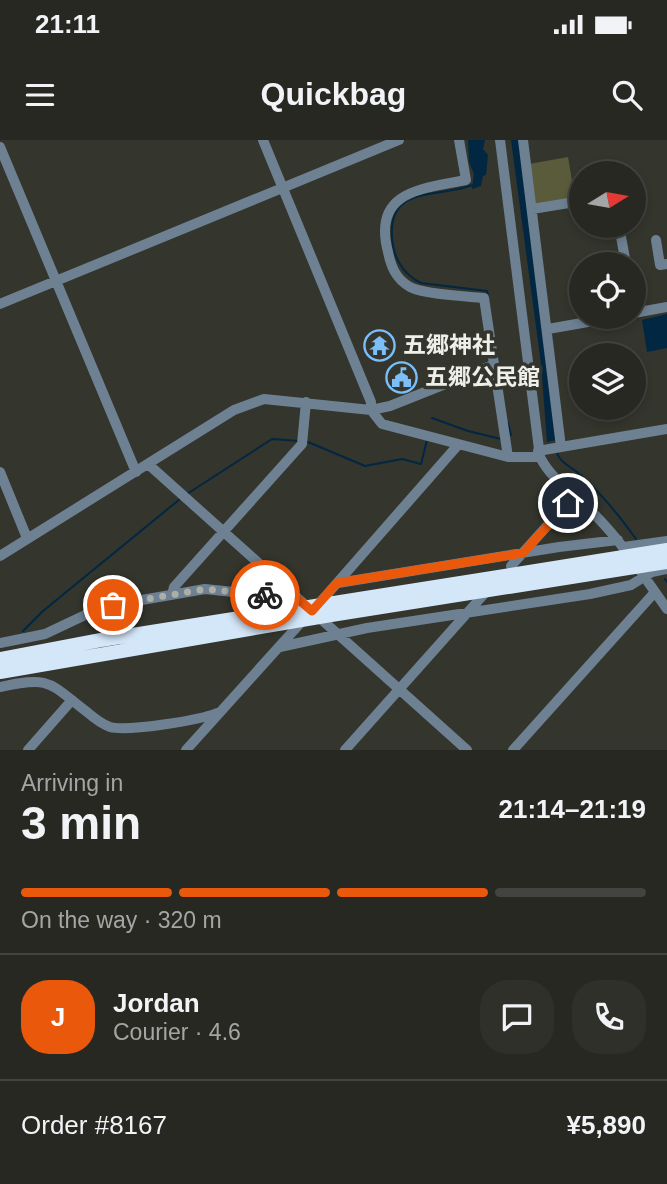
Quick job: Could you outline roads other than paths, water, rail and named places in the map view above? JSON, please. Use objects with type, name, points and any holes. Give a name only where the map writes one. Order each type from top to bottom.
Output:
[{"type":"highway","points":[[0,672],[621,554],[667,550]]},
{"type":"highway","points":[[621,554],[667,562]]},
{"type":"highway","points":[[0,659],[102,640],[293,616]]},
{"type":"street","points":[[263,140],[371,401],[371,410],[382,425],[508,457],[539,454],[557,448],[667,429]]},
{"type":"street","points":[[459,140],[466,180],[421,189],[402,197],[386,216],[385,238],[396,275],[410,287],[484,298],[508,457]]},
{"type":"street","points":[[500,140],[539,454],[547,469],[574,496],[621,554],[644,576],[667,609]]},
{"type":"street","points":[[523,140],[548,329],[557,448]]},
{"type":"street","points":[[0,304],[395,141]]},
{"type":"street","points":[[0,147],[136,472]]},
{"type":"street","points":[[532,209],[569,203]]},
{"type":"street","points":[[656,240],[660,265],[667,264]]},
{"type":"street","points":[[646,309],[667,307]]},
{"type":"street","points":[[548,329],[569,325]]},
{"type":"street","points":[[0,556],[243,406],[264,399],[371,410],[390,406],[493,365]]},
{"type":"street","points":[[172,595],[174,587],[302,441],[306,402]]},
{"type":"street","points":[[186,750],[458,445]]},
{"type":"street","points":[[148,464],[467,750]]},
{"type":"street","points":[[0,472],[27,538]]},
{"type":"street","points":[[511,566],[574,496]]},
{"type":"street","points":[[337,583],[523,553],[621,554],[667,541]]},
{"type":"street","points":[[279,647],[339,635],[346,631],[590,594],[631,585],[652,572],[667,569]]},
{"type":"street","points":[[0,643],[45,634],[100,608],[205,589],[262,595],[291,593]]},
{"type":"street","points":[[513,750],[655,592]]},
{"type":"street","points":[[345,750],[485,593]]},
{"type":"street","points":[[0,687],[27,681],[57,687],[97,720],[118,728],[193,719],[221,711]]},
{"type":"street","points":[[28,750],[72,700]]},
{"type":"water","points":[[468,140],[485,140],[483,149],[488,155],[486,175],[483,176],[481,186],[472,189],[474,174],[469,162]]},
{"type":"water","points":[[511,140],[519,140],[557,440],[547,442],[541,364]]},
{"type":"water","points":[[667,314],[667,348],[647,352],[643,329],[646,329],[646,319]]},
{"type":"waterway","points":[[473,185],[415,197],[404,203],[396,212],[392,226],[393,246],[403,268],[421,283],[487,291],[488,296]]},
{"type":"waterway","points":[[432,418],[501,439]]},
{"type":"waterway","points":[[508,423],[511,435]]},
{"type":"waterway","points":[[187,494],[272,439],[299,441]]},
{"type":"waterway","points":[[308,442],[365,466],[402,459],[421,464],[427,440]]},
{"type":"waterway","points":[[557,453],[601,495],[636,539]]},
{"type":"waterway","points":[[23,631],[43,611],[180,499]]},
{"type":"place","name":"五郷神社","points":[[380,345]]},
{"type":"place","name":"五郷公民館","points":[[402,377]]}]
